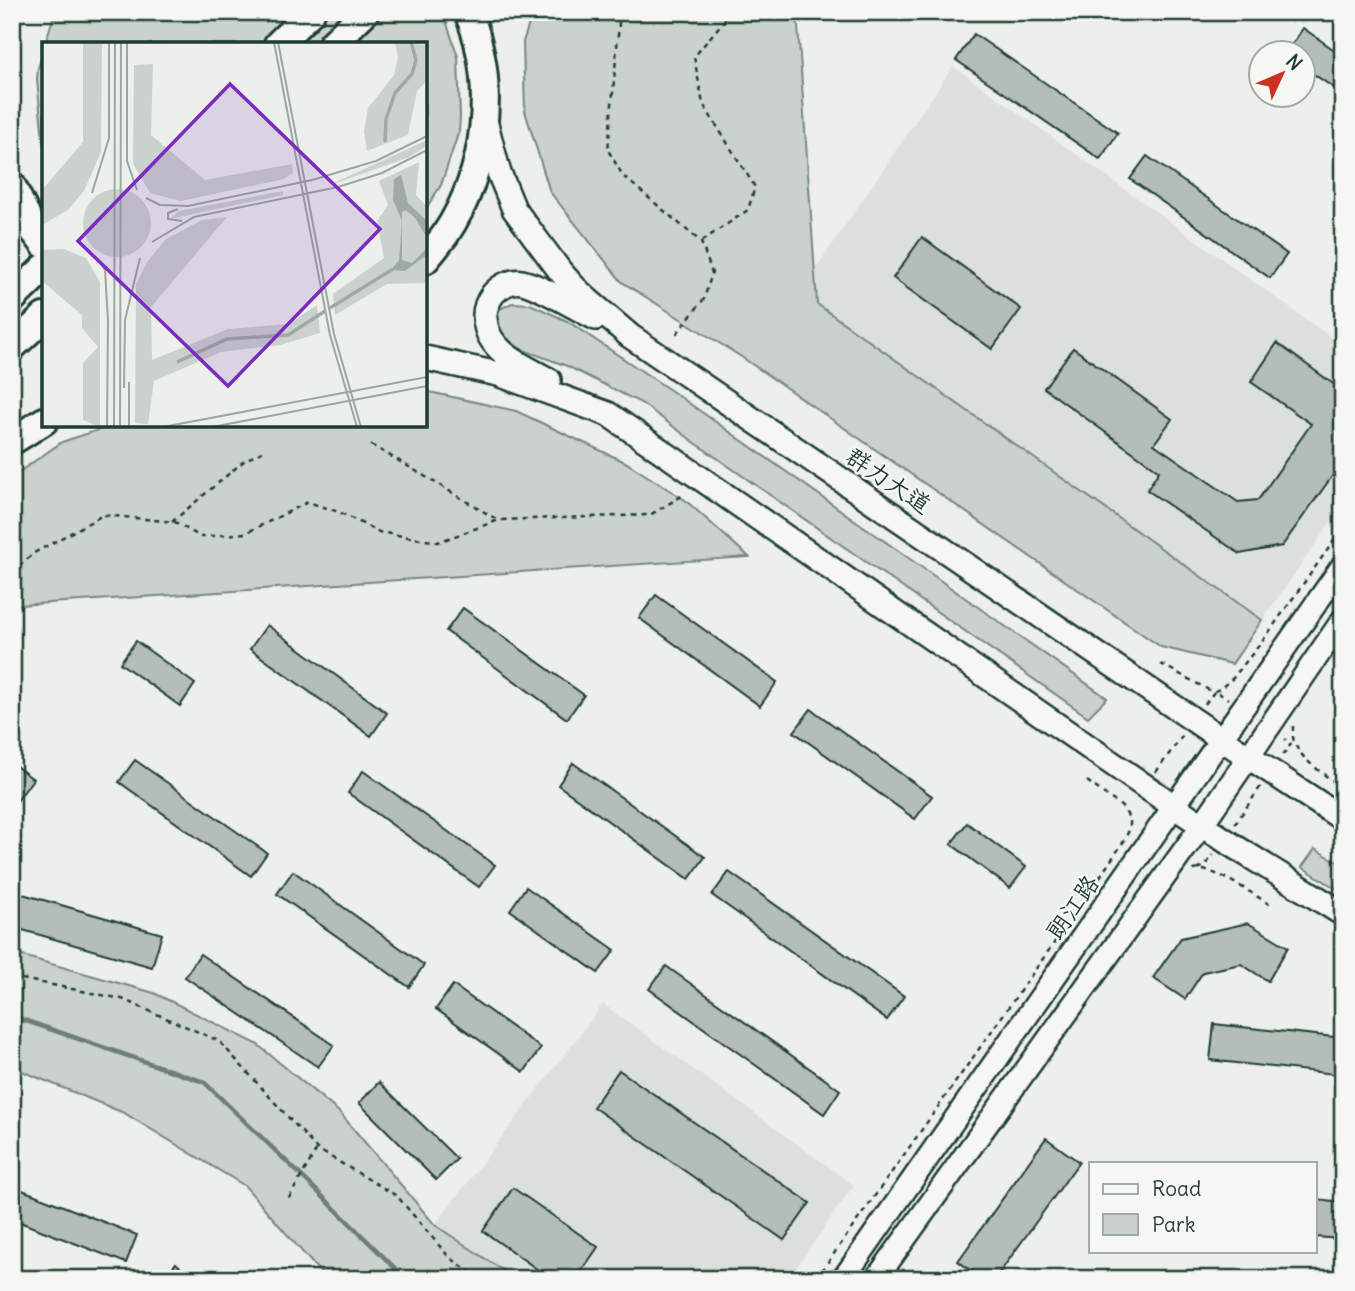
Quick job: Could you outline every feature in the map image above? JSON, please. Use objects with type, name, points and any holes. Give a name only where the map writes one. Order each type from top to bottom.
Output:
[{"type":"highway","points":[[280,42],[311,12]]},
{"type":"highway","points":[[334,42],[365,12]]},
{"type":"highway","points":[[468,12],[483,67]]},
{"type":"highway","points":[[427,258],[446,234],[466,197],[479,157],[485,115],[483,67],[487,12]]},
{"type":"highway","points":[[12,187],[42,241]]},
{"type":"highway","points":[[12,299],[42,270]]},
{"type":"highway","points":[[12,347],[42,319]]},
{"type":"highway","points":[[12,440],[42,422]]},
{"type":"main road","name":"群力大道","points":[[485,115],[498,170],[514,209],[575,288],[630,336],[1343,819]]},
{"type":"main road","points":[[630,336],[522,282],[513,282],[498,289],[490,298],[484,316],[489,338],[494,345],[522,365],[608,414],[1175,807],[1343,914]]},
{"type":"main road","points":[[427,358],[498,374],[608,414]]},
{"type":"main road","name":"朗江路","points":[[843,1279],[1343,565]]},
{"type":"main road","points":[[876,1279],[1202,825],[1343,620]]},
{"type":"path","points":[[620,12],[608,150],[623,176],[701,242],[712,273],[704,299],[674,337]]},
{"type":"path","points":[[701,242],[748,210],[755,187],[703,104],[694,57],[731,12]]},
{"type":"path","points":[[371,445],[499,520]]},
{"type":"path","points":[[172,522],[245,460],[262,452]]},
{"type":"path","points":[[12,573],[34,554],[103,514],[172,522],[201,537],[246,533],[308,502],[339,512],[379,533],[438,542],[499,520],[650,514],[685,494]]},
{"type":"path","points":[[1161,664],[1209,690],[1215,691],[1228,682],[1264,639],[1343,528]]},
{"type":"path","points":[[1293,727],[1293,743],[1305,758],[1343,788]]},
{"type":"path","points":[[1084,900],[1130,828],[1130,819],[1122,807],[1087,781]]},
{"type":"path","points":[[816,1279],[1061,933]]},
{"type":"path","points":[[12,977],[122,999],[219,1041],[317,1149],[397,1196],[449,1256],[480,1279]]},
{"type":"path","points":[[289,1198],[317,1149]]},
{"type":"shaded area","points":[[953,66],[1343,346],[1343,505],[1262,620],[817,304],[815,270]]},
{"type":"shaded area","points":[[603,1004],[854,1185],[788,1279],[516,1279],[435,1225]]},
{"type":"green space","points":[[55,12],[443,12],[458,57],[459,131],[441,185],[427,207],[427,42],[46,42]]},
{"type":"green space","points":[[533,12],[797,12],[817,304],[1262,620],[1232,664],[1161,647],[743,358],[622,282],[550,192],[525,111],[523,42]]},
{"type":"green space","points":[[42,55],[42,129],[37,80]]},
{"type":"green space","points":[[512,303],[530,304],[567,321],[676,394],[1107,698],[1088,717],[643,404],[567,366],[513,346],[497,330],[496,311]]},
{"type":"green space","points":[[427,391],[516,411],[625,462],[685,500],[749,557],[19,605],[12,611],[12,477],[62,442],[107,427],[427,427]]},
{"type":"green space","points":[[1315,849],[1343,865],[1343,893],[1302,867]]},
{"type":"green space","points":[[12,953],[154,993],[257,1044],[340,1113],[435,1225],[516,1279],[326,1279],[245,1186],[124,1113],[12,1067]]},
{"type":"building","points":[[1303,28],[1343,56],[1343,94],[1316,76],[1316,38],[1296,38]]},
{"type":"building","points":[[974,34],[1118,133],[1100,159],[956,60]]},
{"type":"building","points":[[1147,156],[1287,254],[1270,278],[1130,179]]},
{"type":"building","points":[[922,237],[1021,309],[992,349],[893,278]]},
{"type":"building","points":[[1277,343],[1343,391],[1343,461],[1282,546],[1240,554],[1147,490],[1159,471],[1044,388],[1073,348],[1172,419],[1154,444],[1238,502],[1258,500],[1311,424],[1251,382]]},
{"type":"building","points":[[656,595],[777,682],[760,706],[639,618]]},
{"type":"building","points":[[463,608],[584,695],[567,719],[446,631]]},
{"type":"building","points":[[267,625],[387,713],[371,736],[250,649]]},
{"type":"building","points":[[136,641],[195,684],[180,706],[120,663]]},
{"type":"building","points":[[811,709],[932,796],[915,819],[794,732]]},
{"type":"building","points":[[135,760],[267,853],[251,876],[119,782]]},
{"type":"building","points":[[12,763],[33,779],[12,808]]},
{"type":"building","points":[[573,763],[705,857],[689,879],[558,785]]},
{"type":"building","points":[[363,771],[495,865],[479,887],[348,793]]},
{"type":"building","points":[[967,823],[1026,867],[1010,888],[951,844]]},
{"type":"building","points":[[293,871],[424,965],[409,987],[277,894]]},
{"type":"building","points":[[729,872],[904,996],[887,1020],[712,895]]},
{"type":"building","points":[[526,887],[615,950],[598,973],[510,910]]},
{"type":"building","points":[[12,891],[162,934],[152,967],[12,927]]},
{"type":"building","points":[[1248,923],[1288,947],[1268,981],[1241,964],[1203,972],[1185,999],[1153,978],[1181,938]]},
{"type":"building","points":[[200,954],[334,1045],[318,1067],[185,977]]},
{"type":"building","points":[[666,966],[840,1090],[824,1114],[649,989]]},
{"type":"building","points":[[453,985],[541,1048],[524,1072],[436,1009]]},
{"type":"building","points":[[1214,1024],[1343,1038],[1343,1075],[1210,1060]]},
{"type":"building","points":[[619,1070],[810,1203],[784,1240],[593,1107]]},
{"type":"building","points":[[379,1082],[457,1159],[436,1180],[359,1103]]},
{"type":"building","points":[[1046,1138],[1079,1162],[995,1279],[982,1279],[958,1261]]},
{"type":"building","points":[[12,1186],[137,1235],[126,1263],[12,1219]]},
{"type":"building","points":[[513,1188],[598,1247],[576,1279],[551,1279],[483,1231]]},
{"type":"building","points":[[1316,1199],[1343,1202],[1343,1239],[1316,1237]]},
{"type":"building","points":[[176,1263],[192,1279],[162,1279]]},
{"type":"waterway","points":[[12,1016],[204,1082],[406,1279]]}]
